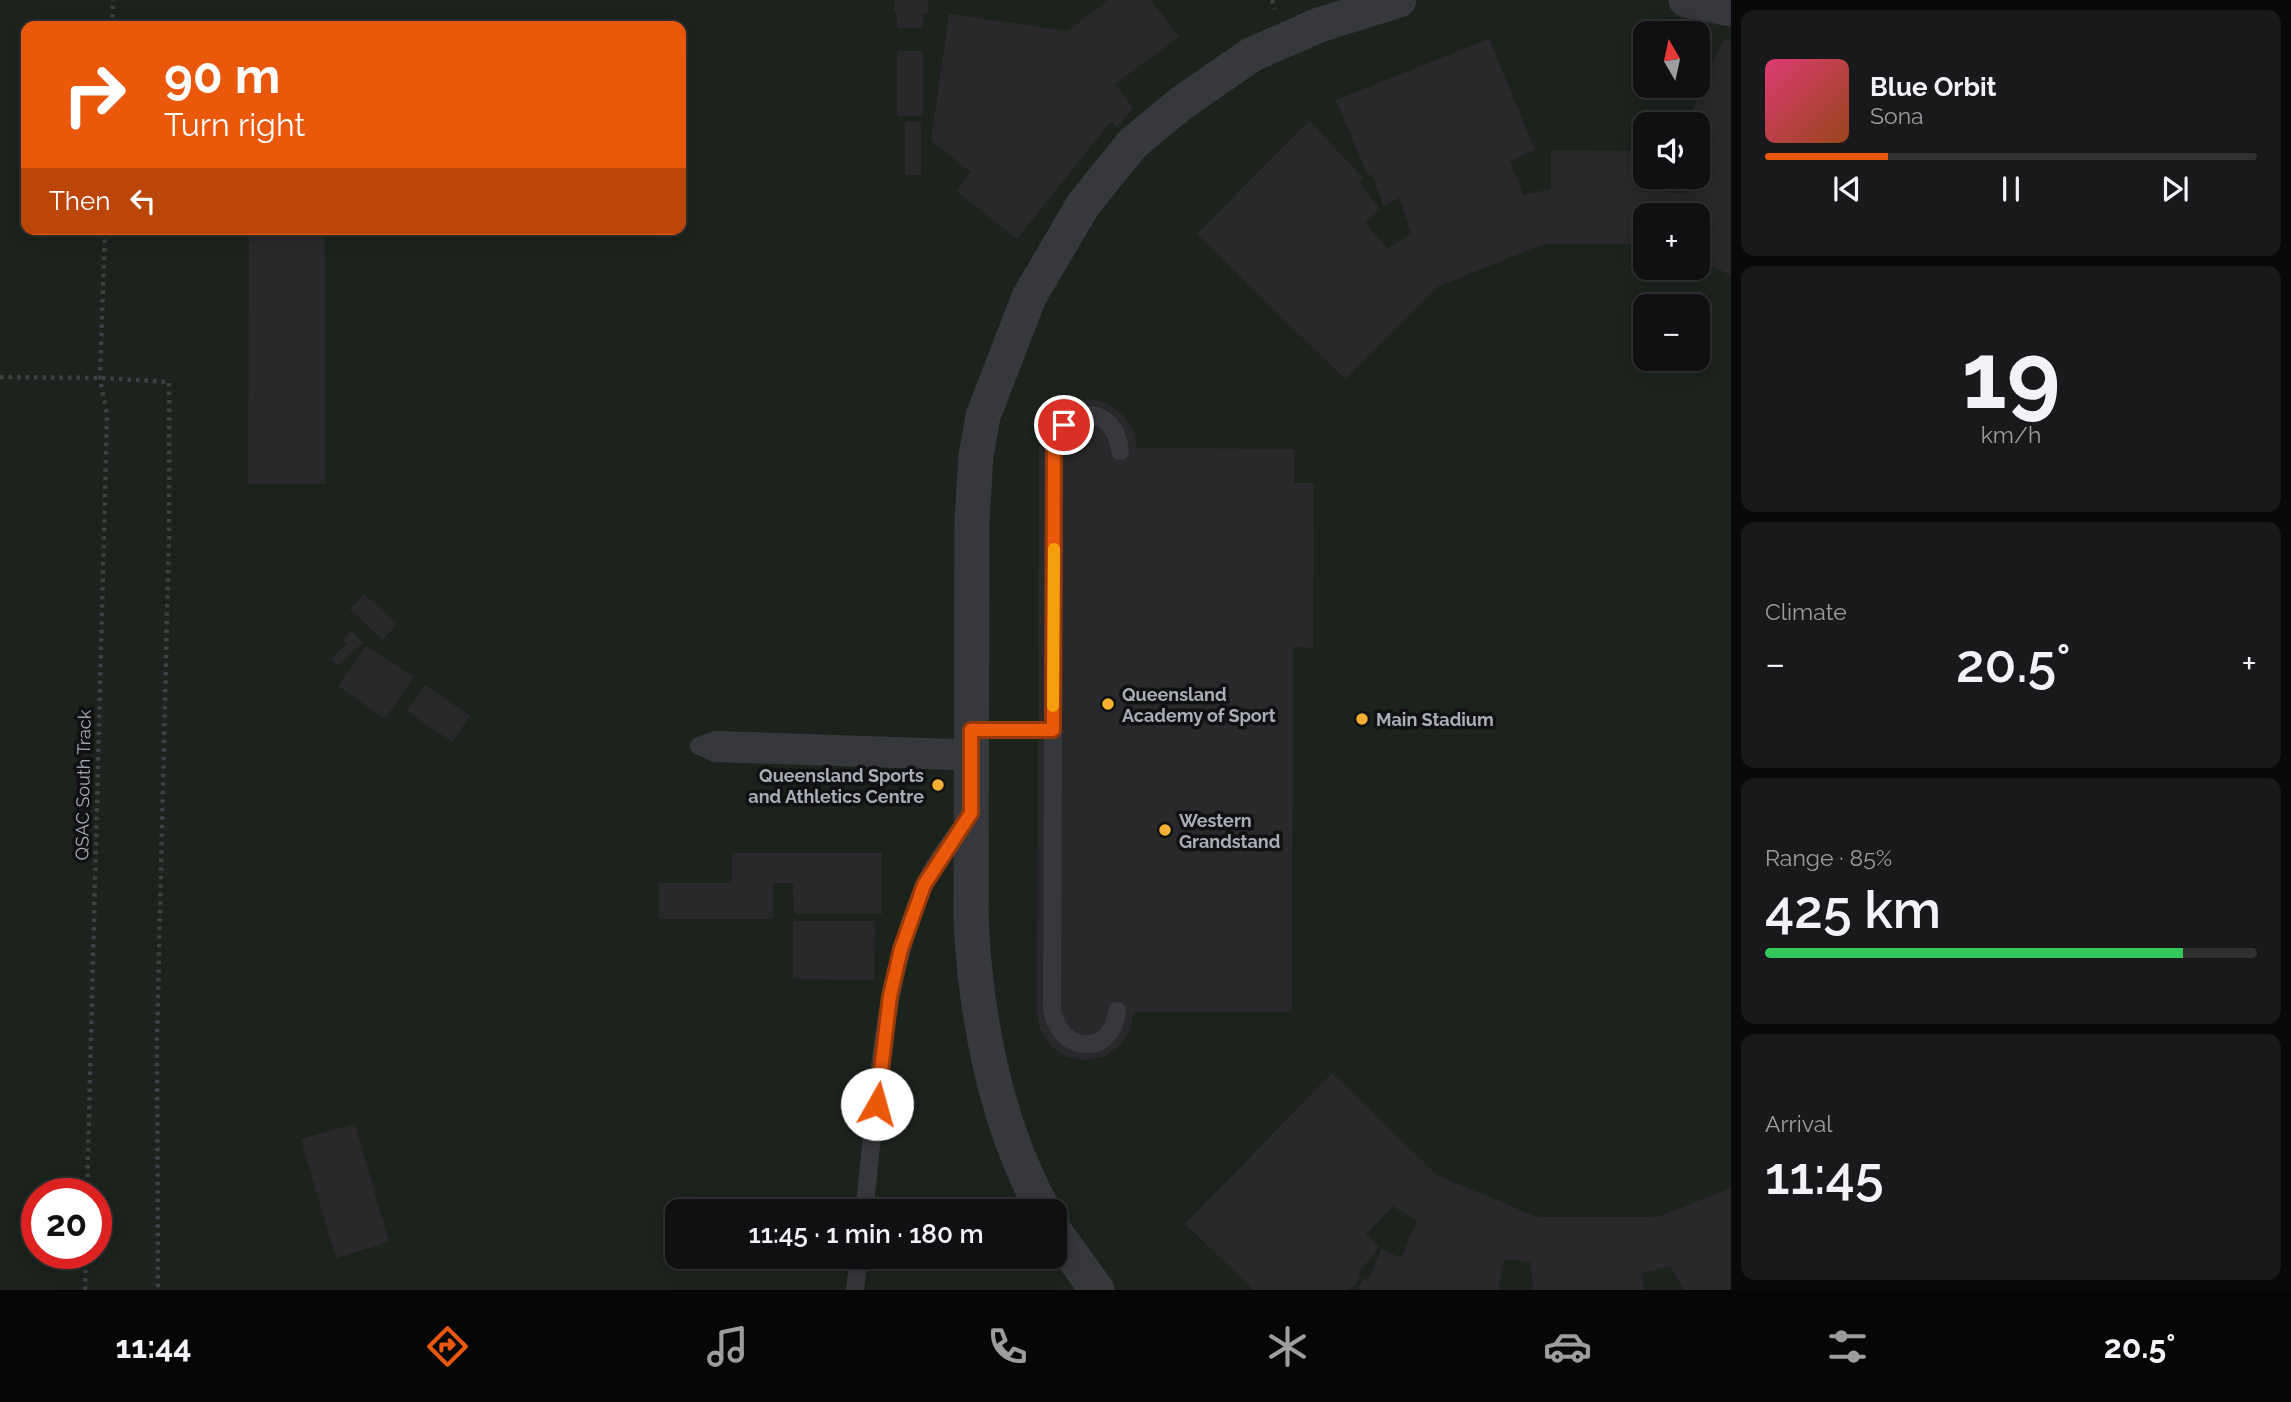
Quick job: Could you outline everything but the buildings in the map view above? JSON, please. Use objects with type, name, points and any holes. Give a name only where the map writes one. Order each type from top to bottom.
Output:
[{"type":"street","points":[[1037,1199],[1028,1182],[1004,1114],[982,1023],[972,941],[972,521],[976,456],[983,416],[1029,297],[1083,205],[1132,144],[1183,102],[1251,55],[1319,25],[1399,0]]},
{"type":"street","points":[[1686,0],[1731,9]]},
{"type":"street","points":[[1067,1249],[1097,1290]]},
{"type":"lane","points":[[1117,1012],[1115,1025],[1108,1035],[1098,1042],[1085,1045],[1072,1042],[1062,1035],[1055,1024],[1052,1010],[1054,450],[1057,435],[1064,425],[1075,418],[1088,415],[1111,425],[1118,435],[1120,451]]},
{"type":"lane","points":[[971,742],[953,761],[715,753],[699,746],[716,740],[954,748],[971,742],[1053,730]]},
{"type":"lane","points":[[865,1199],[890,996],[901,949],[924,885],[971,813]]},
{"type":"lane","points":[[855,1290],[857,1269]]},
{"type":"path","points":[[112,21],[113,0]]},
{"type":"path","name":"QSAC South Track","points":[[87,1178],[107,415],[100,378],[105,235]]},
{"type":"path","points":[[0,377],[169,382],[169,547],[157,1040],[158,1290]]},
{"type":"path","points":[[85,1290],[86,1269]]},
{"type":"shaded area","name":"Queensland Sports and Athletics Centre","points":[[0,0],[1731,0],[1731,1290],[0,1290]]},
{"type":"slow traffic","points":[[1053,706],[1054,549]]},
{"type":"place","name":"Queensland Academy of Sport","points":[[1108,704]]},
{"type":"place","name":"Main Stadium","points":[[1362,719]]},
{"type":"place","name":"Queensland Sports and Athletics Centre","points":[[938,785]]},
{"type":"place","name":"Western Grandstand","points":[[1165,830]]},
{"type":"route","points":[[877,1104],[890,996],[901,949],[924,885],[971,813],[971,730],[1053,730],[1054,450],[1057,435],[1064,425]]}]
